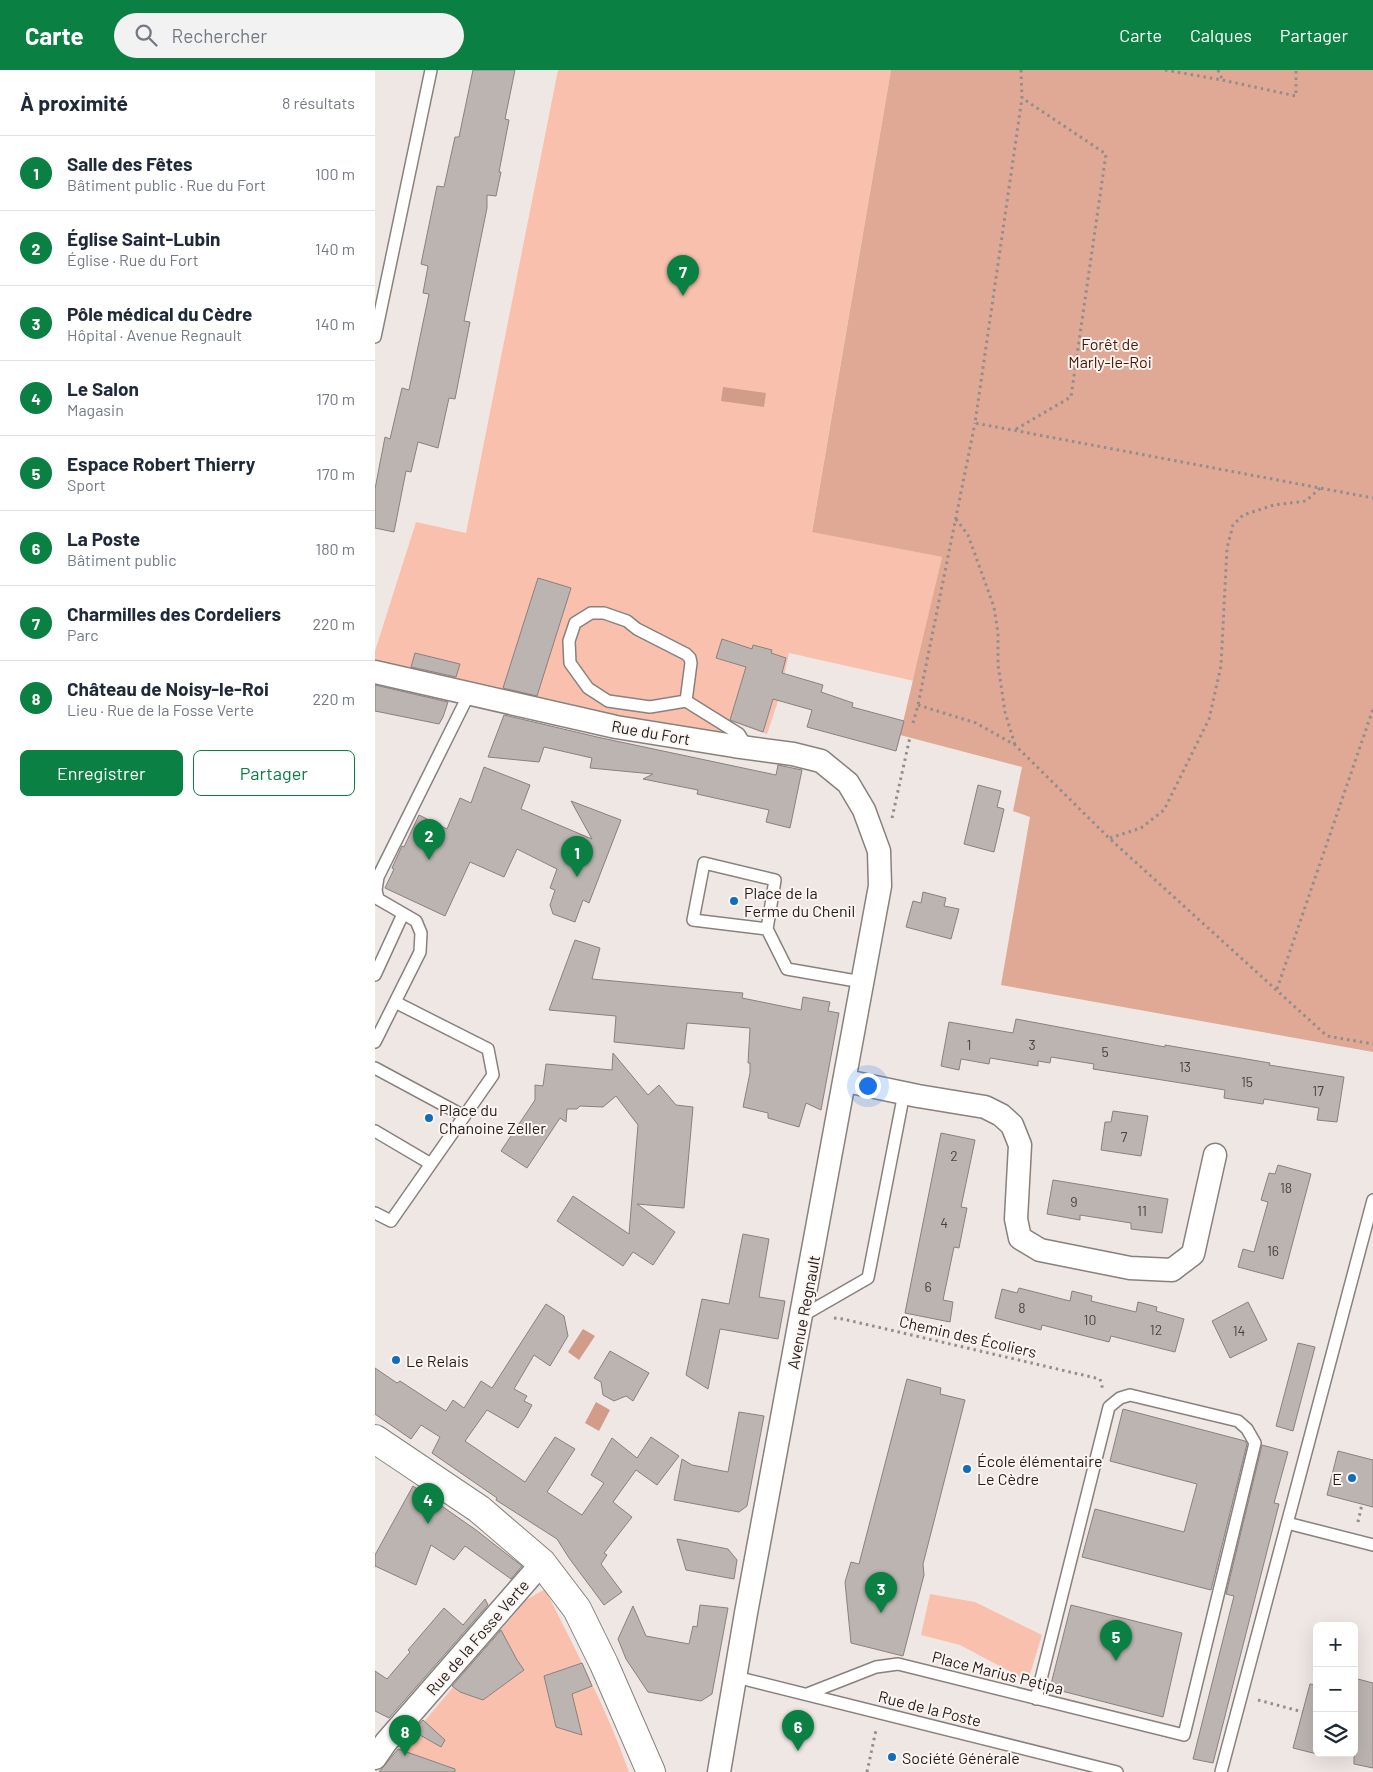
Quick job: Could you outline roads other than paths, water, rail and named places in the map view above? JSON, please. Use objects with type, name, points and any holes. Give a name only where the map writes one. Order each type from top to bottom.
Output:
[{"type":"street","name":"Rue du Fort","points":[[375,672],[616,727],[793,754],[821,762],[848,783],[864,810],[879,851]]},
{"type":"street","name":"Avenue Regnault","points":[[719,1772],[746,1614],[846,1081],[880,886],[879,851]]},
{"type":"street","points":[[846,1081],[985,1107],[1001,1115],[1012,1125],[1020,1145],[1016,1219],[1020,1238],[1041,1250],[1130,1268],[1172,1270],[1193,1254],[1215,1155]]},
{"type":"street","points":[[375,1439],[479,1509],[542,1563],[577,1609],[604,1664],[651,1772]]},
{"type":"street","name":"Rue de la Fosse Verte","points":[[375,1758],[386,1742],[542,1563]]},
{"type":"lane","points":[[375,337],[431,70]]},
{"type":"lane","points":[[686,702],[691,663],[690,658],[686,654],[637,629],[627,621],[604,614],[591,614],[575,623],[569,642],[570,663],[588,688],[608,702],[650,707],[686,702],[739,734],[747,747]]},
{"type":"lane","points":[[375,1042],[420,952],[421,933],[416,921],[378,899],[376,890],[378,877],[469,694]]},
{"type":"lane","points":[[767,928],[693,920],[704,863],[775,880],[767,928],[787,969],[863,982]]},
{"type":"lane","points":[[375,975],[403,914]]},
{"type":"lane","points":[[375,1213],[391,1221],[493,1074],[487,1049],[395,1002]]},
{"type":"lane","points":[[375,1068],[464,1116]]},
{"type":"lane","points":[[802,1316],[868,1278],[904,1093]]},
{"type":"lane","points":[[375,1131],[431,1164]]},
{"type":"lane","points":[[1221,1772],[1373,1200]]},
{"type":"lane","name":"Place Marius Petipa","points":[[807,1694],[876,1667],[898,1664],[1036,1699],[1184,1735],[1255,1443],[1247,1428],[1238,1421],[1130,1395],[1120,1398],[1109,1407],[1036,1699]]},
{"type":"lane","points":[[1287,1523],[1373,1545]]},
{"type":"lane","name":"Rue de la Poste","points":[[736,1677],[1117,1772]]},
{"type":"place","name":"Charmilles des Cordeliers","points":[[683,296]]},
{"type":"place","name":"Église Saint-Lubin","points":[[429,860]]},
{"type":"place","name":"Salle des Fêtes","points":[[577,877]]},
{"type":"place","name":"Place de la Ferme du Chenil","points":[[734,901]]},
{"type":"place","name":"Place du Chanoine Zeller","points":[[429,1118]]},
{"type":"place","name":"Le Relais","points":[[396,1360]]},
{"type":"place","name":"École élémentaire Le Cèdre","points":[[967,1469]]},
{"type":"place","name":"E","points":[[1352,1478]]},
{"type":"place","name":"Le Salon","points":[[428,1524]]},
{"type":"place","name":"Pôle médical du Cèdre","points":[[881,1613]]},
{"type":"place","name":"Espace Robert Thierry","points":[[1116,1661]]},
{"type":"place","name":"La Poste","points":[[798,1751]]},
{"type":"place","name":"Château de Noisy-le-Roi","points":[[405,1756]]},
{"type":"place","name":"Société Générale","points":[[892,1757]]},
{"type":"park label","name":"Forêt de Marly-le-Roi","points":[[1110,352]]}]
